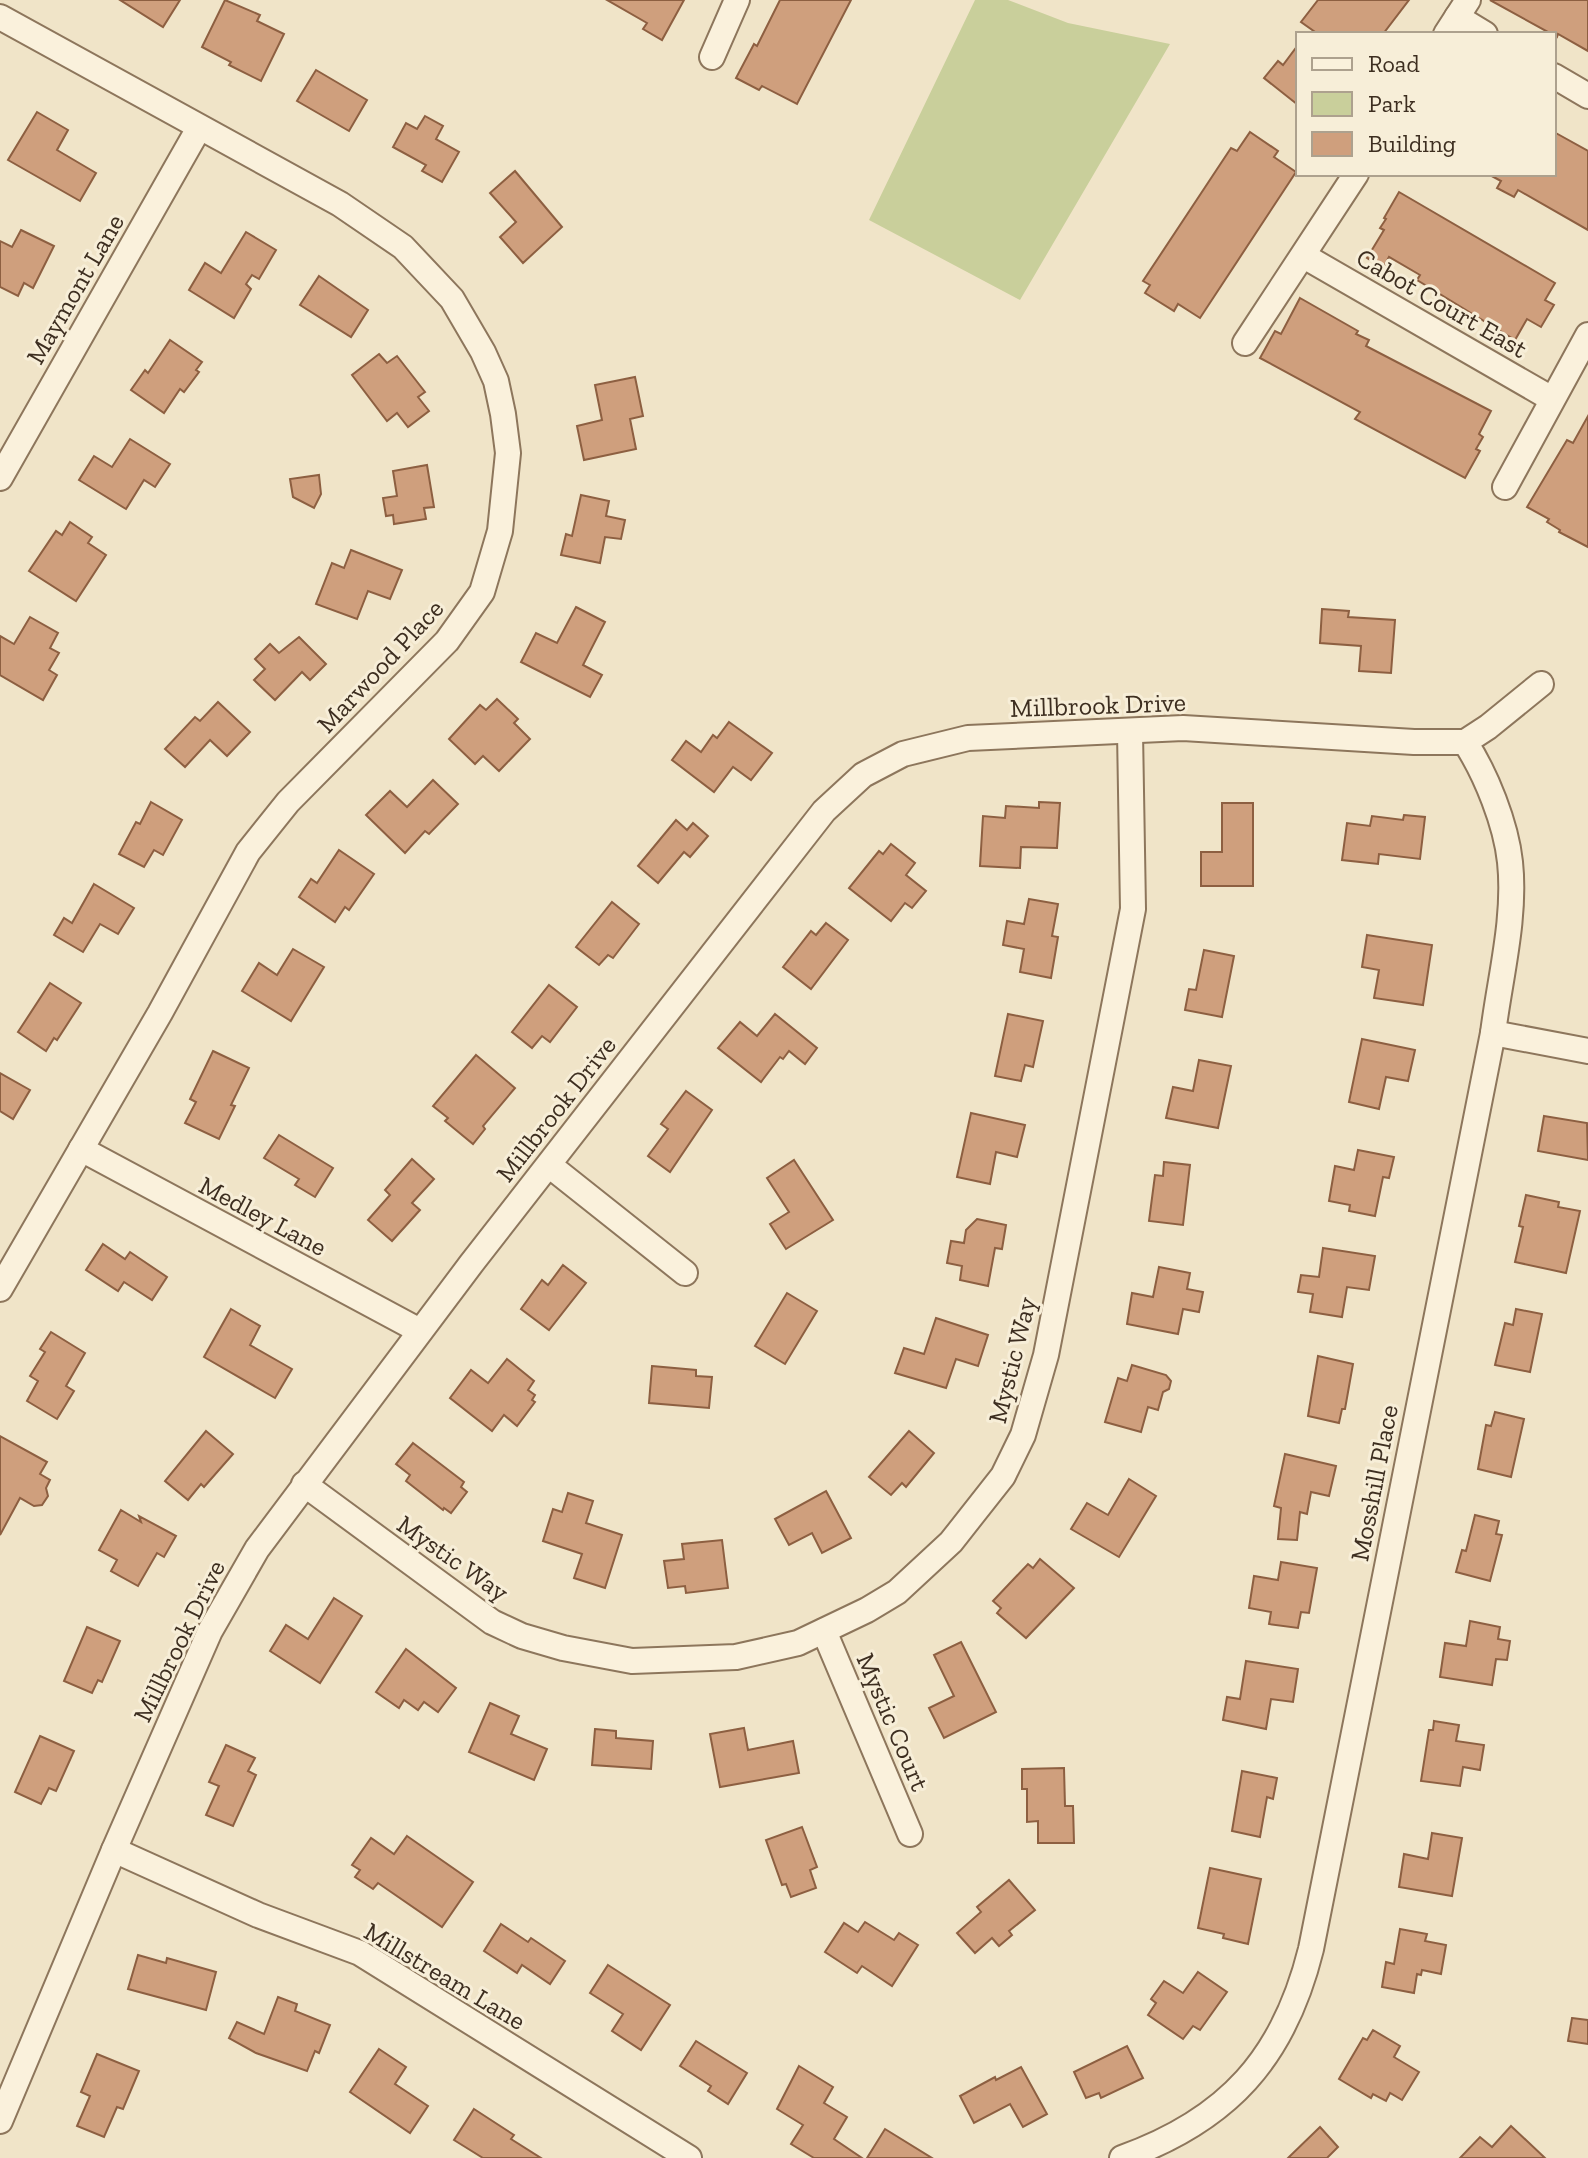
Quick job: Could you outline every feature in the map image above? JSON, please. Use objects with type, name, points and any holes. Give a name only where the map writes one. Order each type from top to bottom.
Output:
[{"type":"street","points":[[712,57],[737,0]]},
{"type":"street","name":"Marwood Place","points":[[0,17],[340,204],[403,247],[452,299],[483,352],[496,381],[508,453],[500,531],[482,592],[466,617],[421,668],[288,802],[248,852],[160,1013],[0,1289]]},
{"type":"street","points":[[1457,17],[1482,32]]},
{"type":"street","points":[[1556,77],[1588,96]]},
{"type":"street","name":"Maymont Lane","points":[[0,478],[199,128]]},
{"type":"street","points":[[1245,343],[1355,176]]},
{"type":"street","name":"Cabot Court East","points":[[1304,256],[1552,399]]},
{"type":"street","points":[[1505,487],[1588,335]]},
{"type":"street","points":[[1465,742],[1541,684]]},
{"type":"street","name":"Millbrook Drive","points":[[0,2121],[210,1631],[257,1549],[420,1331],[824,811],[863,775],[903,754],[968,738],[1183,728],[1414,742],[1465,742]]},
{"type":"street","name":"Mystic Way","points":[[304,1484],[492,1622],[522,1636],[563,1648],[632,1661],[736,1657],[798,1643],[897,1592],[951,1542],[1003,1476],[1027,1422],[1046,1355],[1133,909],[1130,732]]},
{"type":"street","name":"Mosshill Place","points":[[1122,2158],[1156,2146],[1216,2110],[1241,2087],[1285,2026],[1301,1987],[1493,1033],[1506,948],[1510,861],[1486,781],[1465,742]]},
{"type":"street","points":[[1493,1033],[1588,1051]]},
{"type":"street","name":"Medley Lane","points":[[81,1149],[420,1331]]},
{"type":"street","points":[[549,1165],[685,1273]]},
{"type":"street","name":"Mystic Court","points":[[824,1631],[910,1834]]},
{"type":"street","name":"Millstream Lane","points":[[114,1850],[258,1915],[360,1953],[689,2158]]},
{"type":"green space","points":[[975,0],[1008,0],[1068,23],[1170,44],[1020,300],[869,220]]},
{"type":"building","points":[[120,0],[180,0],[163,27]]},
{"type":"building","points":[[225,0],[260,15],[257,21],[284,34],[261,81],[202,47]]},
{"type":"building","points":[[607,0],[684,0],[662,40],[643,29],[647,23]]},
{"type":"building","points":[[780,0],[851,0],[797,104],[762,86],[759,90],[736,78],[754,44],[757,46]]},
{"type":"building","points":[[1318,0],[1409,0],[1385,32],[1315,32],[1301,22]]},
{"type":"building","points":[[1490,0],[1588,0],[1588,51],[1558,34],[1556,36],[1556,32],[1548,32]]},
{"type":"building","points":[[1296,48],[1296,103],[1264,78],[1278,61],[1283,65]]},
{"type":"building","points":[[316,70],[367,100],[349,131],[297,101]]},
{"type":"building","points":[[37,112],[68,130],[57,150],[96,173],[80,201],[8,160]]},
{"type":"building","points":[[425,116],[443,126],[436,139],[459,152],[442,182],[422,171],[426,165],[393,147],[406,123],[417,129]]},
{"type":"building","points":[[1250,132],[1278,151],[1274,157],[1296,172],[1200,318],[1178,304],[1174,311],[1145,293],[1150,285],[1143,281],[1231,148],[1237,151]]},
{"type":"building","points":[[1556,133],[1588,151],[1588,230],[1518,190],[1514,197],[1497,188],[1501,181],[1492,176],[1556,176]]},
{"type":"building","points":[[515,171],[562,227],[523,263],[500,237],[516,222],[490,193]]},
{"type":"building","points":[[1399,192],[1555,283],[1545,300],[1554,305],[1541,327],[1527,319],[1515,340],[1417,280],[1420,275],[1389,257],[1383,268],[1367,258],[1384,230],[1380,228]]},
{"type":"building","points":[[21,230],[54,246],[33,288],[24,283],[18,296],[0,287],[0,241],[12,247]]},
{"type":"building","points":[[246,232],[276,250],[259,279],[252,275],[246,284],[251,289],[234,318],[189,290],[205,263],[221,273]]},
{"type":"building","points":[[319,276],[368,310],[351,337],[300,305]]},
{"type":"building","points":[[1300,298],[1358,331],[1356,334],[1369,340],[1366,346],[1491,411],[1479,434],[1483,437],[1476,449],[1480,451],[1465,478],[1355,419],[1360,412],[1260,358],[1275,331],[1281,334]]},
{"type":"building","points":[[170,340],[202,362],[196,370],[199,372],[184,392],[180,389],[164,413],[131,390],[145,370],[148,373]]},
{"type":"building","points":[[379,354],[387,363],[397,356],[425,392],[418,397],[429,411],[408,427],[397,413],[387,421],[352,375]]},
{"type":"building","points":[[635,377],[643,416],[630,419],[636,449],[584,460],[577,426],[602,420],[595,385]]},
{"type":"building","points":[[1588,416],[1588,547],[1559,532],[1547,522],[1549,519],[1527,507],[1567,440],[1573,443]]},
{"type":"building","points":[[130,439],[170,464],[155,487],[144,480],[126,509],[79,480],[94,456],[112,467]]},
{"type":"building","points":[[427,465],[434,507],[424,508],[426,519],[394,524],[393,515],[386,516],[383,498],[397,496],[393,471]]},
{"type":"building","points":[[319,475],[321,494],[314,508],[293,497],[290,479]]},
{"type":"building","points":[[581,495],[609,501],[606,516],[625,520],[621,539],[605,537],[600,563],[561,555],[566,534],[572,536]]},
{"type":"building","points":[[70,522],[92,537],[88,543],[106,555],[76,601],[29,571],[56,531],[62,535]]},
{"type":"building","points":[[351,550],[402,570],[390,599],[368,591],[357,619],[316,604],[332,563],[344,568]]},
{"type":"building","points":[[576,607],[605,622],[583,665],[602,675],[590,697],[521,662],[536,633],[557,643]]},
{"type":"building","points":[[1322,609],[1349,611],[1348,617],[1395,620],[1391,673],[1359,671],[1361,646],[1320,643]]},
{"type":"building","points":[[30,617],[58,633],[50,648],[59,653],[49,670],[57,675],[43,700],[0,675],[0,636],[14,644]]},
{"type":"building","points":[[299,637],[326,664],[310,680],[302,672],[275,700],[254,680],[265,669],[255,659],[270,644],[279,653]]},
{"type":"building","points":[[497,699],[518,719],[514,723],[530,739],[499,771],[483,756],[475,764],[449,739],[480,705],[486,710]]},
{"type":"building","points":[[218,702],[250,732],[227,756],[210,740],[185,767],[165,749],[195,717],[200,721]]},
{"type":"building","points":[[729,722],[772,753],[751,780],[733,767],[714,792],[672,760],[686,741],[701,752],[713,735],[717,738]]},
{"type":"building","points":[[433,780],[458,804],[429,834],[425,831],[405,853],[366,815],[390,791],[407,807]]},
{"type":"building","points":[[151,802],[182,820],[163,855],[154,850],[144,867],[119,854]]},
{"type":"building","points":[[1039,802],[1060,803],[1057,848],[1021,847],[1020,868],[980,866],[983,816],[1005,818],[1006,806],[1039,808]]},
{"type":"building","points":[[1222,803],[1253,803],[1253,886],[1201,886],[1201,852],[1222,852]]},
{"type":"building","points":[[1404,815],[1425,817],[1420,859],[1379,854],[1378,864],[1342,860],[1347,823],[1370,826],[1372,816],[1403,820]]},
{"type":"building","points":[[676,820],[687,830],[693,823],[708,836],[690,857],[684,852],[658,883],[638,866]]},
{"type":"building","points":[[891,844],[915,863],[906,875],[926,891],[912,908],[905,903],[891,921],[849,888],[879,851],[883,854]]},
{"type":"building","points":[[339,850],[374,874],[349,910],[345,907],[335,922],[299,897],[311,879],[317,883]]},
{"type":"building","points":[[94,884],[134,908],[118,934],[100,924],[83,952],[54,935],[64,918],[72,923]]},
{"type":"building","points":[[1029,899],[1058,904],[1052,936],[1058,937],[1051,978],[1020,972],[1024,949],[1003,945],[1007,921],[1024,924]]},
{"type":"building","points":[[612,902],[639,924],[613,958],[608,955],[599,965],[576,947]]},
{"type":"building","points":[[826,923],[848,940],[811,989],[783,967],[811,931],[816,935]]},
{"type":"building","points":[[1367,935],[1432,945],[1423,1005],[1374,998],[1379,970],[1362,967]]},
{"type":"building","points":[[293,949],[324,967],[291,1021],[242,991],[259,963],[277,975]]},
{"type":"building","points":[[1204,950],[1234,956],[1222,1017],[1185,1010],[1189,989],[1196,990]]},
{"type":"building","points":[[50,983],[81,1003],[57,1040],[54,1038],[46,1051],[18,1032]]},
{"type":"building","points":[[549,985],[577,1007],[550,1042],[542,1036],[532,1048],[512,1032]]},
{"type":"building","points":[[775,1014],[817,1048],[805,1064],[789,1051],[783,1059],[780,1057],[761,1082],[718,1048],[740,1022],[757,1036]]},
{"type":"building","points":[[1008,1014],[1043,1021],[1033,1067],[1025,1065],[1021,1081],[995,1076]]},
{"type":"building","points":[[1362,1039],[1415,1050],[1408,1081],[1386,1077],[1379,1109],[1349,1102]]},
{"type":"building","points":[[213,1051],[249,1068],[219,1139],[185,1123],[196,1102],[190,1099]]},
{"type":"building","points":[[476,1055],[515,1088],[483,1126],[485,1129],[473,1144],[445,1121],[448,1118],[433,1106]]},
{"type":"building","points":[[1199,1060],[1231,1066],[1218,1128],[1166,1118],[1173,1087],[1193,1091]]},
{"type":"building","points":[[0,1073],[30,1090],[13,1119],[0,1111]]},
{"type":"building","points":[[686,1091],[712,1110],[670,1172],[648,1156],[668,1129],[661,1124]]},
{"type":"building","points":[[971,1113],[1025,1125],[1017,1157],[996,1152],[990,1184],[957,1177]]},
{"type":"building","points":[[1544,1116],[1587,1123],[1588,1160],[1538,1151]]},
{"type":"building","points":[[279,1135],[333,1168],[315,1197],[295,1185],[299,1179],[264,1158]]},
{"type":"building","points":[[1358,1150],[1394,1157],[1389,1178],[1383,1177],[1375,1216],[1349,1211],[1350,1205],[1329,1201],[1335,1166],[1354,1170]]},
{"type":"building","points":[[412,1159],[434,1179],[412,1203],[420,1210],[392,1241],[368,1220],[390,1195],[385,1190]]},
{"type":"building","points":[[794,1160],[833,1220],[786,1249],[770,1224],[789,1212],[767,1178]]},
{"type":"building","points":[[1164,1162],[1190,1165],[1183,1225],[1149,1221],[1155,1175],[1163,1176]]},
{"type":"building","points":[[1526,1195],[1559,1202],[1558,1207],[1580,1211],[1566,1273],[1515,1262]]},
{"type":"building","points":[[977,1219],[1006,1225],[1002,1249],[995,1248],[988,1286],[960,1280],[962,1266],[947,1263],[951,1241],[964,1243],[966,1230]]},
{"type":"building","points":[[103,1244],[125,1259],[130,1252],[167,1277],[152,1300],[124,1282],[118,1291],[86,1270]]},
{"type":"building","points":[[1323,1248],[1375,1256],[1369,1290],[1347,1287],[1342,1317],[1310,1312],[1313,1294],[1298,1292],[1301,1275],[1319,1277]]},
{"type":"building","points":[[563,1265],[586,1283],[549,1330],[521,1309],[542,1280],[548,1285]]},
{"type":"building","points":[[1159,1267],[1190,1273],[1187,1289],[1203,1292],[1199,1312],[1183,1309],[1178,1334],[1127,1324],[1132,1293],[1153,1297]]},
{"type":"building","points":[[787,1293],[817,1311],[785,1364],[755,1346]]},
{"type":"building","points":[[231,1309],[260,1326],[250,1345],[292,1369],[275,1398],[204,1357]]},
{"type":"building","points":[[1516,1309],[1542,1314],[1530,1372],[1495,1365],[1505,1323],[1513,1325]]},
{"type":"building","points":[[936,1318],[988,1335],[978,1366],[956,1359],[946,1388],[895,1373],[904,1348],[924,1354]]},
{"type":"building","points":[[51,1332],[85,1353],[66,1386],[74,1391],[57,1419],[27,1401],[38,1381],[30,1376],[45,1352],[40,1349]]},
{"type":"building","points":[[1318,1356],[1353,1364],[1345,1409],[1342,1409],[1339,1423],[1308,1416]]},
{"type":"building","points":[[507,1359],[534,1381],[528,1390],[535,1395],[532,1400],[535,1402],[517,1426],[504,1415],[492,1431],[450,1398],[471,1370],[488,1383]]},
{"type":"building","points":[[1132,1365],[1166,1375],[1171,1381],[1169,1389],[1163,1392],[1158,1410],[1148,1407],[1141,1432],[1105,1422],[1118,1378],[1127,1381]]},
{"type":"building","points":[[652,1366],[696,1370],[696,1376],[712,1377],[709,1408],[649,1403]]},
{"type":"building","points":[[1495,1412],[1524,1419],[1511,1477],[1478,1469],[1486,1425],[1491,1426]]},
{"type":"building","points":[[206,1431],[233,1454],[188,1500],[165,1481]]},
{"type":"building","points":[[909,1431],[934,1453],[906,1487],[902,1483],[891,1495],[869,1477]]},
{"type":"building","points":[[0,1436],[47,1462],[40,1474],[50,1480],[46,1488],[48,1496],[42,1505],[34,1506],[20,1498],[0,1535]]},
{"type":"building","points":[[413,1443],[464,1482],[461,1487],[467,1492],[451,1513],[406,1481],[410,1475],[396,1464]]},
{"type":"building","points":[[1285,1454],[1336,1466],[1329,1496],[1311,1492],[1307,1514],[1300,1512],[1297,1540],[1278,1539],[1281,1508],[1274,1506]]},
{"type":"building","points":[[1129,1479],[1156,1496],[1119,1557],[1071,1529],[1087,1503],[1108,1515]]},
{"type":"building","points":[[826,1491],[851,1538],[822,1553],[812,1533],[789,1545],[775,1519]]},
{"type":"building","points":[[568,1493],[593,1501],[586,1523],[622,1535],[605,1588],[574,1578],[582,1554],[543,1541],[553,1509],[562,1512]]},
{"type":"building","points":[[121,1510],[176,1536],[164,1557],[157,1553],[138,1586],[111,1571],[117,1560],[99,1550]]},
{"type":"building","points":[[1475,1515],[1499,1521],[1496,1534],[1502,1535],[1490,1581],[1456,1572],[1462,1550],[1466,1551]]},
{"type":"building","points":[[722,1540],[728,1588],[686,1593],[685,1586],[668,1588],[664,1561],[684,1559],[682,1544]]},
{"type":"building","points":[[1040,1559],[1074,1588],[1026,1638],[997,1613],[1001,1608],[993,1601],[1028,1564],[1033,1568]]},
{"type":"building","points":[[1281,1562],[1317,1568],[1309,1613],[1301,1612],[1298,1628],[1269,1624],[1271,1612],[1249,1608],[1254,1576],[1278,1580]]},
{"type":"building","points":[[334,1598],[362,1616],[320,1683],[270,1651],[286,1625],[308,1639]]},
{"type":"building","points":[[1470,1621],[1500,1627],[1498,1639],[1510,1641],[1507,1660],[1496,1659],[1492,1685],[1440,1677],[1445,1643],[1466,1646]]},
{"type":"building","points":[[87,1627],[120,1641],[102,1682],[98,1680],[92,1693],[64,1681]]},
{"type":"building","points":[[961,1642],[996,1712],[944,1738],[929,1708],[954,1696],[934,1655]]},
{"type":"building","points":[[406,1649],[456,1688],[438,1712],[424,1702],[418,1710],[404,1700],[399,1708],[376,1692]]},
{"type":"building","points":[[1246,1661],[1298,1669],[1293,1702],[1271,1699],[1266,1729],[1223,1720],[1227,1697],[1240,1699]]},
{"type":"building","points":[[490,1703],[519,1716],[511,1734],[547,1749],[534,1780],[469,1752]]},
{"type":"building","points":[[1434,1721],[1459,1725],[1456,1741],[1484,1745],[1480,1770],[1463,1767],[1460,1786],[1421,1781],[1429,1730],[1433,1730]]},
{"type":"building","points":[[744,1728],[748,1750],[793,1741],[799,1773],[720,1787],[710,1734]]},
{"type":"building","points":[[595,1729],[616,1731],[616,1738],[653,1741],[651,1769],[592,1765]]},
{"type":"building","points":[[40,1736],[74,1751],[56,1791],[49,1788],[41,1804],[15,1792]]},
{"type":"building","points":[[226,1745],[255,1758],[248,1771],[256,1775],[233,1826],[206,1815],[219,1786],[209,1782]]},
{"type":"building","points":[[1064,1768],[1065,1806],[1073,1806],[1074,1843],[1038,1843],[1038,1821],[1027,1822],[1027,1789],[1022,1789],[1022,1769]]},
{"type":"building","points":[[1242,1771],[1277,1778],[1273,1799],[1267,1797],[1260,1837],[1232,1831]]},
{"type":"building","points":[[802,1827],[817,1867],[810,1870],[816,1888],[791,1897],[786,1884],[782,1885],[766,1840]]},
{"type":"building","points":[[1432,1833],[1462,1838],[1452,1896],[1399,1887],[1404,1854],[1428,1859]]},
{"type":"building","points":[[407,1836],[473,1882],[442,1927],[378,1883],[373,1889],[355,1877],[360,1870],[352,1865],[371,1838],[394,1854]]},
{"type":"building","points":[[1210,1868],[1261,1879],[1248,1944],[1198,1928]]},
{"type":"building","points":[[1009,1880],[1035,1910],[1009,1931],[1012,1935],[999,1946],[992,1938],[975,1953],[957,1933],[981,1912],[977,1907]]},
{"type":"building","points":[[865,1922],[894,1940],[899,1933],[918,1945],[892,1986],[862,1966],[857,1973],[825,1952],[844,1923],[858,1932]]},
{"type":"building","points":[[501,1924],[528,1942],[531,1938],[565,1961],[550,1984],[522,1965],[517,1973],[484,1951]]},
{"type":"building","points":[[1400,1929],[1427,1934],[1425,1941],[1446,1945],[1441,1974],[1422,1970],[1421,1975],[1417,1974],[1414,1993],[1382,1987],[1386,1962],[1394,1964]]},
{"type":"building","points":[[138,1955],[166,1963],[167,1958],[216,1972],[206,2010],[128,1989]]},
{"type":"building","points":[[608,1965],[670,2005],[641,2050],[612,2031],[623,2014],[590,1993]]},
{"type":"building","points":[[1198,1972],[1227,1992],[1200,2030],[1193,2026],[1183,2039],[1148,2015],[1156,2003],[1151,1999],[1164,1981],[1183,1993]]},
{"type":"building","points":[[278,1997],[297,2004],[295,2011],[330,2025],[319,2053],[315,2051],[307,2071],[256,2053],[229,2038],[237,2022],[264,2034]]},
{"type":"building","points":[[1572,2018],[1588,2020],[1588,2044],[1568,2041]]},
{"type":"building","points":[[1373,2030],[1400,2046],[1394,2057],[1419,2072],[1402,2100],[1390,2093],[1386,2101],[1373,2094],[1371,2098],[1339,2079],[1363,2038],[1367,2040]]},
{"type":"building","points":[[696,2041],[747,2073],[728,2104],[708,2091],[711,2086],[680,2066]]},
{"type":"building","points":[[1127,2046],[1143,2078],[1101,2098],[1099,2093],[1086,2098],[1074,2072]]},
{"type":"building","points":[[379,2049],[406,2067],[395,2084],[428,2106],[410,2133],[350,2092]]},
{"type":"building","points":[[97,2054],[139,2071],[123,2109],[117,2107],[104,2137],[77,2126],[90,2096],[81,2092]]},
{"type":"building","points":[[799,2066],[833,2087],[824,2103],[847,2117],[834,2139],[862,2158],[814,2158],[791,2144],[803,2125],[777,2109]]},
{"type":"building","points":[[1021,2067],[1047,2114],[1023,2127],[1010,2104],[974,2123],[960,2096]]},
{"type":"building","points":[[474,2109],[514,2135],[511,2139],[541,2158],[483,2158],[454,2140]]},
{"type":"building","points":[[1511,2126],[1545,2158],[1460,2158],[1480,2137],[1492,2147]]},
{"type":"building","points":[[1320,2127],[1338,2147],[1327,2158],[1288,2158]]},
{"type":"building","points":[[885,2129],[932,2158],[867,2158]]}]
